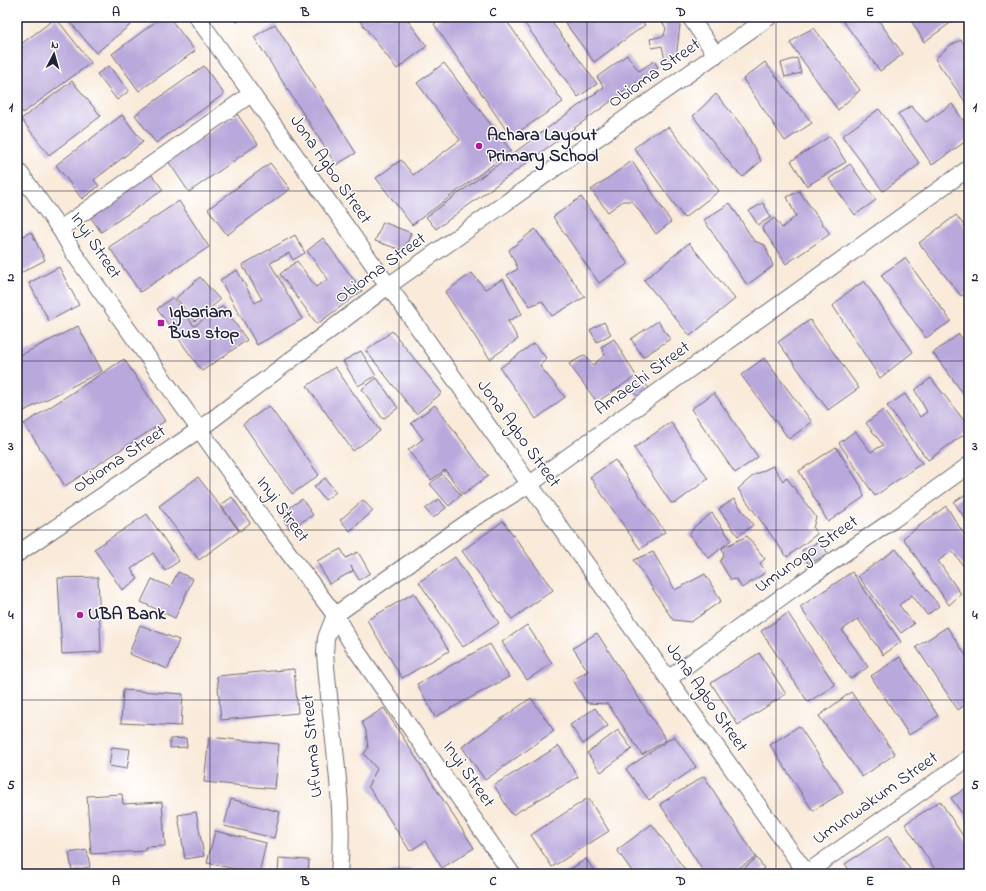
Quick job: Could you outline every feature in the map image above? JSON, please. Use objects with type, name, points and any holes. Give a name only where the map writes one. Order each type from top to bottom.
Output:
[{"type":"street","name":"Jona Agbo Street","points":[[197,17],[806,874]]},
{"type":"street","points":[[690,17],[716,55]]},
{"type":"street","name":"Obioma Street","points":[[17,554],[200,429],[388,286],[769,17]]},
{"type":"street","points":[[60,229],[251,94]]},
{"type":"street","name":"Amaechi Street","points":[[334,615],[471,520],[530,484],[969,168]]},
{"type":"street","name":"Inyi Street","points":[[17,170],[60,229],[75,255],[266,523],[334,615],[350,641],[512,874]]},
{"type":"street","name":"Umunogo Street","points":[[668,679],[969,465]]},
{"type":"street","name":"Ufuma Street","points":[[334,615],[326,638],[325,653],[338,793],[340,841],[339,874]]},
{"type":"street","name":"Umunwakum Street","points":[[806,874],[969,758]]},
{"type":"building","points":[[66,17],[140,17],[96,53]]},
{"type":"building","points":[[162,17],[169,17],[195,51],[139,91],[112,54]]},
{"type":"building","points":[[233,17],[244,17],[237,22]]},
{"type":"building","points":[[357,17],[405,17],[427,46],[397,69]]},
{"type":"building","points":[[444,17],[504,17],[563,102],[511,137],[434,24]]},
{"type":"building","points":[[520,17],[548,17],[597,84],[578,97]]},
{"type":"building","points":[[561,17],[639,17],[645,25],[594,62]]},
{"type":"building","points":[[659,17],[675,17],[680,25],[676,58],[665,60],[662,46],[652,48],[650,39],[664,36],[666,28]]},
{"type":"building","points":[[840,17],[876,17],[903,54],[880,71]]},
{"type":"building","points":[[909,17],[955,17],[956,19],[924,42]]},
{"type":"building","points":[[56,18],[91,63],[23,113],[17,105],[17,47]]},
{"type":"building","points":[[275,24],[356,153],[336,165],[254,37]]},
{"type":"building","points":[[814,28],[860,90],[838,110],[790,43],[800,35]]},
{"type":"building","points":[[961,40],[969,51],[969,107],[935,59],[949,46]]},
{"type":"building","points":[[627,55],[639,71],[654,61],[658,67],[436,229],[426,217],[604,87],[597,77]]},
{"type":"building","points":[[797,58],[801,73],[785,77],[781,63]]},
{"type":"building","points":[[765,62],[812,123],[785,141],[743,79]]},
{"type":"building","name":"Achara Layout Primary School","points":[[444,63],[511,151],[412,225],[376,178],[401,160],[413,175],[460,140],[417,83]]},
{"type":"building","points":[[109,66],[129,91],[117,100],[97,74]]},
{"type":"building","points":[[204,66],[224,94],[156,143],[135,115]]},
{"type":"building","points":[[72,81],[101,116],[49,155],[21,119]]},
{"type":"building","points":[[716,94],[743,127],[761,161],[743,177],[735,170],[693,116]]},
{"type":"building","points":[[952,104],[969,129],[969,139],[932,165],[898,114],[911,106],[926,122]]},
{"type":"building","points":[[879,109],[920,164],[883,191],[842,136]]},
{"type":"building","points":[[237,114],[258,144],[189,192],[168,161]]},
{"type":"building","points":[[122,115],[143,142],[94,180],[99,186],[82,199],[56,165]]},
{"type":"building","points":[[669,127],[719,191],[684,218],[634,148],[651,135]]},
{"type":"building","points":[[830,136],[846,162],[807,186],[791,161]]},
{"type":"building","points":[[632,161],[671,222],[656,234],[632,201],[623,201],[608,212],[591,190]]},
{"type":"building","points":[[270,163],[290,189],[227,235],[208,209]]},
{"type":"building","points":[[850,164],[876,200],[855,215],[829,179]]},
{"type":"building","points":[[145,166],[163,190],[101,232],[84,208]]},
{"type":"building","points":[[799,191],[830,234],[786,264],[762,228],[774,218],[782,228],[796,216],[787,197]]},
{"type":"building","points":[[581,197],[628,264],[599,283],[553,217]]},
{"type":"building","points":[[179,201],[209,247],[140,292],[109,247]]},
{"type":"building","points":[[730,203],[754,241],[765,245],[773,266],[747,285],[704,220]]},
{"type":"building","points":[[763,203],[771,217],[758,225],[749,211]]},
{"type":"building","points":[[956,215],[969,232],[969,291],[961,296],[919,243]]},
{"type":"building","points":[[17,217],[22,231],[17,233]]},
{"type":"building","points":[[383,222],[411,233],[404,251],[375,241]]},
{"type":"building","points":[[535,229],[585,297],[552,316],[542,301],[530,306],[507,275],[518,269],[509,250]]},
{"type":"building","points":[[31,232],[45,260],[17,275],[17,239]]},
{"type":"building","points":[[295,235],[305,253],[293,260],[289,253],[270,263],[302,319],[257,345],[220,280],[237,270],[255,303],[262,299],[242,265]]},
{"type":"building","points":[[323,238],[362,291],[317,324],[280,274],[297,261],[316,287],[328,279],[307,251]]},
{"type":"building","points":[[689,243],[735,299],[690,336],[644,280]]},
{"type":"building","points":[[905,258],[951,321],[926,338],[881,275]]},
{"type":"building","points":[[59,267],[79,305],[49,321],[29,283]]},
{"type":"building","points":[[472,273],[485,289],[503,279],[522,314],[508,321],[518,339],[490,359],[445,292]]},
{"type":"building","points":[[200,277],[220,300],[195,321],[176,298]]},
{"type":"building","points":[[864,281],[913,352],[880,378],[833,306],[844,295]]},
{"type":"building","points":[[173,297],[194,326],[223,306],[247,340],[202,371],[157,309]]},
{"type":"building","points":[[810,320],[859,388],[828,410],[778,342]]},
{"type":"building","points":[[658,321],[670,339],[643,357],[631,339]]},
{"type":"building","points":[[604,322],[611,334],[597,342],[590,330]]},
{"type":"building","points":[[78,326],[102,371],[20,413],[17,408],[17,357]]},
{"type":"building","points":[[392,331],[442,393],[416,414],[366,351]]},
{"type":"building","points":[[959,334],[969,348],[969,401],[933,353]]},
{"type":"building","points":[[614,339],[636,376],[597,402],[569,364],[585,355],[593,365],[605,355],[601,347]]},
{"type":"building","points":[[534,343],[546,358],[540,366],[565,397],[536,419],[500,368]]},
{"type":"building","points":[[361,351],[376,376],[358,386],[343,361]]},
{"type":"building","points":[[764,358],[812,422],[789,439],[741,375]]},
{"type":"building","points":[[124,359],[165,421],[65,486],[24,424]]},
{"type":"building","points":[[335,367],[380,431],[353,451],[307,386]]},
{"type":"building","points":[[377,378],[398,408],[383,419],[362,389]]},
{"type":"building","points":[[639,378],[652,391],[642,400],[629,388]]},
{"type":"building","points":[[931,378],[969,427],[969,431],[928,460],[887,406],[905,394],[920,417],[927,412],[915,390]]},
{"type":"building","points":[[714,393],[758,457],[735,473],[691,409]]},
{"type":"building","points":[[435,405],[488,476],[463,494],[445,470],[431,480],[408,450],[423,439],[411,423]]},
{"type":"building","points":[[269,406],[319,475],[292,494],[243,424]]},
{"type":"building","points":[[883,410],[922,463],[875,496],[839,443],[855,431],[871,452],[883,445],[866,423]]},
{"type":"building","points":[[671,422],[708,479],[677,502],[671,503],[634,448]]},
{"type":"building","points":[[836,447],[861,486],[864,497],[828,522],[799,471]]},
{"type":"building","points":[[615,460],[665,532],[640,549],[590,477]]},
{"type":"building","points":[[773,466],[783,481],[786,477],[816,517],[813,528],[817,534],[787,557],[738,489],[754,475]]},
{"type":"building","points":[[442,474],[461,495],[449,506],[430,484]]},
{"type":"building","points":[[198,477],[239,531],[199,560],[159,506]]},
{"type":"building","points":[[325,478],[336,492],[325,500],[314,487]]},
{"type":"building","points":[[969,492],[969,525],[954,502]]},
{"type":"building","points":[[232,497],[250,523],[240,531],[221,505]]},
{"type":"building","points":[[302,499],[313,515],[290,529],[280,514]]},
{"type":"building","points":[[439,499],[446,508],[433,518],[425,509]]},
{"type":"building","points":[[734,499],[753,525],[738,536],[719,509]]},
{"type":"building","points":[[363,500],[373,511],[350,531],[340,520]]},
{"type":"building","points":[[946,506],[969,542],[969,573],[952,551],[938,561],[961,594],[949,605],[903,538]]},
{"type":"building","points":[[712,513],[731,540],[709,558],[689,535],[695,526]]},
{"type":"building","points":[[147,514],[179,561],[165,571],[153,553],[131,569],[138,579],[122,590],[94,549]]},
{"type":"building","points":[[503,521],[553,590],[512,619],[462,551]]},
{"type":"building","points":[[747,536],[765,559],[760,563],[766,572],[742,588],[736,579],[731,580],[720,562],[724,555],[722,548]]},
{"type":"building","points":[[821,541],[828,554],[808,564],[802,550]]},
{"type":"building","points":[[341,549],[346,558],[358,552],[370,573],[359,580],[351,566],[353,571],[329,584],[317,561]]},
{"type":"building","points":[[896,549],[939,606],[927,615],[912,595],[899,605],[914,624],[901,633],[858,576]]},
{"type":"building","points":[[653,552],[675,590],[705,574],[721,601],[691,622],[673,620],[634,560]]},
{"type":"building","points":[[455,557],[499,623],[463,647],[419,582]]},
{"type":"building","points":[[178,572],[193,579],[175,618],[141,602],[152,579],[170,587]]},
{"type":"building","points":[[852,572],[901,642],[883,655],[858,619],[842,630],[868,667],[850,679],[800,607]]},
{"type":"building","name":"UBA Bank","points":[[98,577],[101,652],[62,654],[58,578]]},
{"type":"building","points":[[414,593],[449,651],[402,678],[367,620]]},
{"type":"building","points":[[788,613],[835,685],[808,702],[761,631]]},
{"type":"building","points":[[140,625],[179,640],[168,669],[129,654]]},
{"type":"building","points":[[527,625],[552,663],[527,680],[502,642]]},
{"type":"building","points":[[947,627],[969,660],[969,702],[958,710],[916,647]]},
{"type":"building","points":[[597,633],[666,740],[642,755],[608,704],[587,703],[573,680],[588,671],[573,648]]},
{"type":"building","points":[[490,644],[509,677],[435,717],[417,684]]},
{"type":"building","points":[[759,653],[786,694],[738,725],[711,683]]},
{"type":"building","points":[[900,657],[938,716],[909,735],[871,676]]},
{"type":"building","points":[[294,669],[298,713],[221,720],[217,676]]},
{"type":"building","points":[[123,690],[183,694],[181,726],[121,723]]},
{"type":"building","points":[[851,692],[895,754],[862,777],[819,716]]},
{"type":"building","points":[[531,698],[554,731],[485,780],[462,747]]},
{"type":"building","points":[[384,708],[474,848],[442,868],[425,841],[410,851],[368,786],[377,769],[364,754],[368,748],[366,731],[362,722]]},
{"type":"building","points":[[595,708],[608,726],[583,744],[570,725]]},
{"type":"building","points":[[799,726],[843,792],[813,811],[770,745]]},
{"type":"building","points":[[618,730],[632,749],[601,772],[587,753]]},
{"type":"building","points":[[674,736],[696,767],[649,800],[626,769]]},
{"type":"building","points":[[209,737],[279,744],[275,789],[204,782]]},
{"type":"building","points":[[186,738],[187,747],[170,748],[170,739]]},
{"type":"building","points":[[559,746],[578,777],[512,815],[494,785]]},
{"type":"building","points":[[112,747],[130,749],[127,769],[109,766]]},
{"type":"building","points":[[704,776],[756,857],[729,874],[705,874],[660,804]]},
{"type":"building","points":[[969,786],[969,823],[951,798]]},
{"type":"building","points":[[122,794],[123,804],[162,802],[165,846],[145,847],[145,851],[91,854],[87,796]]},
{"type":"building","points":[[588,798],[609,831],[552,867],[531,835]]},
{"type":"building","points":[[231,799],[280,812],[274,838],[224,826]]},
{"type":"building","points":[[940,801],[969,845],[969,874],[938,874],[905,824]]},
{"type":"building","points":[[196,812],[204,856],[185,859],[178,815]]},
{"type":"building","points":[[652,824],[688,874],[634,874],[617,850]]},
{"type":"building","points":[[215,831],[266,843],[259,874],[207,863]]},
{"type":"building","points":[[888,836],[913,874],[852,874],[845,864]]},
{"type":"building","points":[[87,850],[90,867],[72,870],[69,853]]},
{"type":"building","points":[[279,858],[309,860],[308,874],[278,874]]},
{"type":"building","points":[[757,858],[764,868],[756,874],[736,874]]},
{"type":"building","points":[[586,859],[596,874],[563,874]]},
{"type":"building","points":[[411,869],[412,874],[386,874],[386,873]]},
{"type":"place","name":"Achara Layout Primary School","points":[[479,146]]},
{"type":"place","name":"Igbariam Bus stop","points":[[161,323]]},
{"type":"place","name":"UBA Bank","points":[[80,615]]}]
